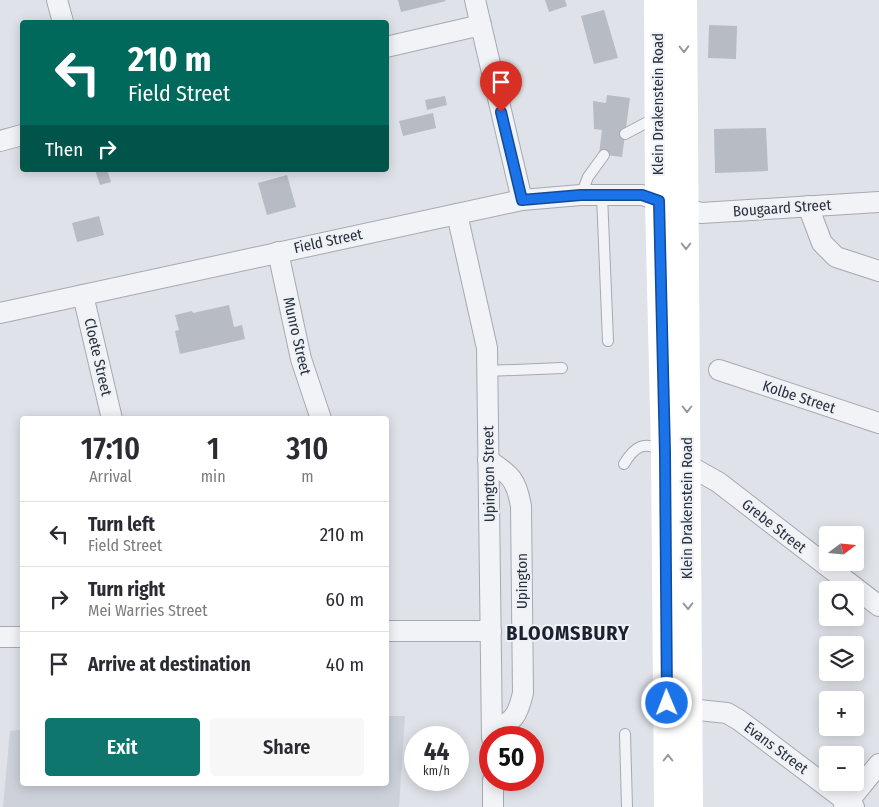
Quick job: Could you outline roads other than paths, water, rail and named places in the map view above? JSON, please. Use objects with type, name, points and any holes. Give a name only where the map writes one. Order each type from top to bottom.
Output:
[{"type":"main road","name":"Klein Drakenstein Road","points":[[658,0],[659,201],[676,459],[689,709],[689,807]]},
{"type":"main road","name":"Klein Drakenstein Road","points":[[668,807],[676,459],[686,209],[683,0]]},
{"type":"street","points":[[57,0],[62,20]]},
{"type":"street","points":[[475,0],[522,200]]},
{"type":"street","points":[[389,46],[481,25]]},
{"type":"street","points":[[0,141],[20,136]]},
{"type":"street","name":"Field Street","points":[[0,313],[522,200],[581,195],[642,195],[659,201]]},
{"type":"street","name":"Bougaard Street","points":[[659,201],[701,213],[879,202]]},
{"type":"street","points":[[808,206],[822,243],[836,257],[879,271]]},
{"type":"street","name":"Upington Street","points":[[457,214],[487,348],[492,726]]},
{"type":"street","name":"Munro Street","points":[[278,252],[301,359],[320,416]]},
{"type":"street","name":"Cloete Street","points":[[83,295],[111,416]]},
{"type":"street","name":"Kolbe Street","points":[[719,370],[879,423]]},
{"type":"street","name":"Grebe Street","points":[[676,459],[718,482],[879,606]]},
{"type":"street","name":"Upington","points":[[488,460],[511,476],[519,492],[521,506],[523,694],[520,708],[512,722],[506,726]]},
{"type":"street","points":[[389,631],[491,631]]},
{"type":"street","points":[[0,637],[20,636]]},
{"type":"street","name":"Evans Street","points":[[689,709],[727,714],[739,720],[848,805]]},
{"type":"street","points":[[848,805],[879,764]]},
{"type":"street","points":[[493,791],[493,807]]},
{"type":"lane","points":[[625,134],[658,116]]},
{"type":"lane","points":[[581,195],[588,177],[604,155]]},
{"type":"lane","points":[[602,195],[608,341]]},
{"type":"lane","points":[[488,371],[562,368]]},
{"type":"lane","points":[[624,464],[630,454],[637,448],[653,446],[676,459]]},
{"type":"lane","points":[[626,734],[626,807]]},
{"type":"district","name":"BLOOMSBURY","points":[[568,633]]}]
